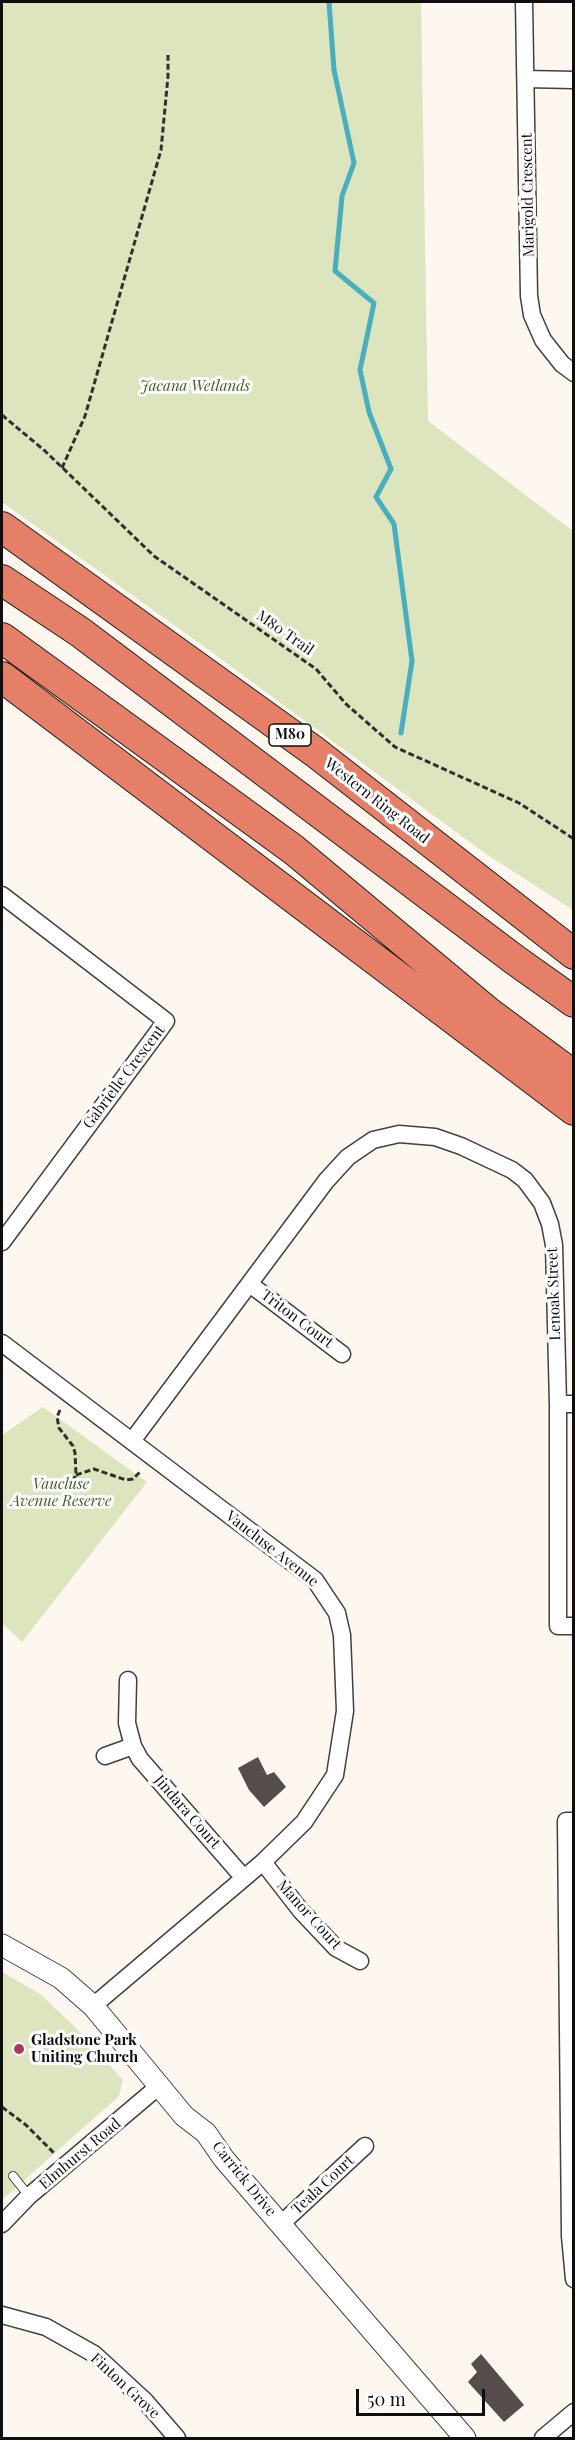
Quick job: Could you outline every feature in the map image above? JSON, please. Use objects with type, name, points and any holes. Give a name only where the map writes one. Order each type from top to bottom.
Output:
[{"type":"highway","name":"Western Ring Road","points":[[2,527],[315,753],[573,954]]},
{"type":"highway","name":"M80","points":[[2,580],[80,632],[573,1002]]},
{"type":"highway","points":[[2,638],[294,850],[488,1012],[573,1076]]},
{"type":"highway","points":[[2,678],[573,1110]]},
{"type":"highway","points":[[29,698],[312,896],[488,1012]]},
{"type":"highway","points":[[515,960],[573,1014]]},
{"type":"street","name":"Marigold Crescent","points":[[524,2],[529,296],[532,315],[543,340],[562,364],[573,373]]},
{"type":"street","points":[[526,79],[573,80]]},
{"type":"street","name":"Gabrielle Crescent","points":[[2,895],[166,1021],[2,1242]]},
{"type":"street","name":"Lenoak Street","points":[[132,1442],[251,1285],[326,1181],[348,1157],[373,1140],[399,1134],[435,1137],[461,1146],[512,1170],[525,1180],[542,1203],[550,1224],[554,1245],[566,1404],[558,1626],[573,1626]]},
{"type":"street","name":"Triton Court","points":[[251,1285],[342,1354]]},
{"type":"street","name":"Vaucluse Avenue","points":[[2,1343],[315,1580],[337,1613],[344,1655],[345,1711],[335,1775],[304,1822],[263,1862],[93,2006]]},
{"type":"street","name":"Jindara Court","points":[[128,1680],[127,1724],[133,1746],[140,1759],[243,1877]]},
{"type":"street","points":[[105,1756],[133,1746]]},
{"type":"street","points":[[573,1821],[566,1821],[571,2056],[570,2236],[573,2279]]},
{"type":"street","name":"Manor Court","points":[[263,1862],[302,1911],[336,1948],[360,1961]]},
{"type":"street","name":"Carrick Drive","points":[[2,1945],[61,1978],[93,2006],[184,2116],[206,2133],[224,2159],[465,2439]]},
{"type":"street","name":"Elmhurst Road","points":[[2,2224],[29,2196],[159,2086]]},
{"type":"street","name":"Teala Court","points":[[281,2224],[365,2146]]},
{"type":"street","name":"Finton Grove","points":[[2,2315],[46,2327],[94,2354],[145,2401],[177,2439]]},
{"type":"street","points":[[543,2439],[573,2412]]},
{"type":"lane","points":[[13,2176],[29,2196]]},
{"type":"path","points":[[62,468],[85,416],[161,150],[168,55]]},
{"type":"path","name":"M80 Trail","points":[[2,415],[62,468],[154,556],[316,669],[346,704],[395,747],[519,803],[573,839]]},
{"type":"path","points":[[60,1410],[58,1424],[73,1446],[76,1475],[71,1483]]},
{"type":"path","points":[[76,1475],[94,1469],[126,1480],[133,1479],[141,1471]]},
{"type":"path","points":[[2,2107],[26,2125],[55,2154]]},
{"type":"green space","name":"Jacana Wetlands","points":[[2,2],[421,2],[428,421],[573,531],[573,910],[486,854],[206,648],[2,502]]},
{"type":"green space","name":"Vaucluse Avenue Reserve","points":[[43,1407],[147,1482],[22,1642],[2,1623],[2,1435]]},
{"type":"green space","points":[[2,1972],[40,1994],[73,2025],[123,2080],[119,2096],[2,2200]]},
{"type":"building","points":[[258,1757],[267,1775],[274,1772],[286,1787],[264,1807],[249,1790],[238,1768]]},
{"type":"building","points":[[481,2354],[524,2405],[504,2422],[468,2382],[477,2372],[471,2364]]},
{"type":"waterway","points":[[329,2],[334,70],[354,163],[342,196],[335,271],[374,303],[360,370],[369,412],[391,469],[376,497],[394,524],[412,661],[401,733]]},
{"type":"place","name":"Gladstone Park Uniting Church","points":[[19,2049]]}]
